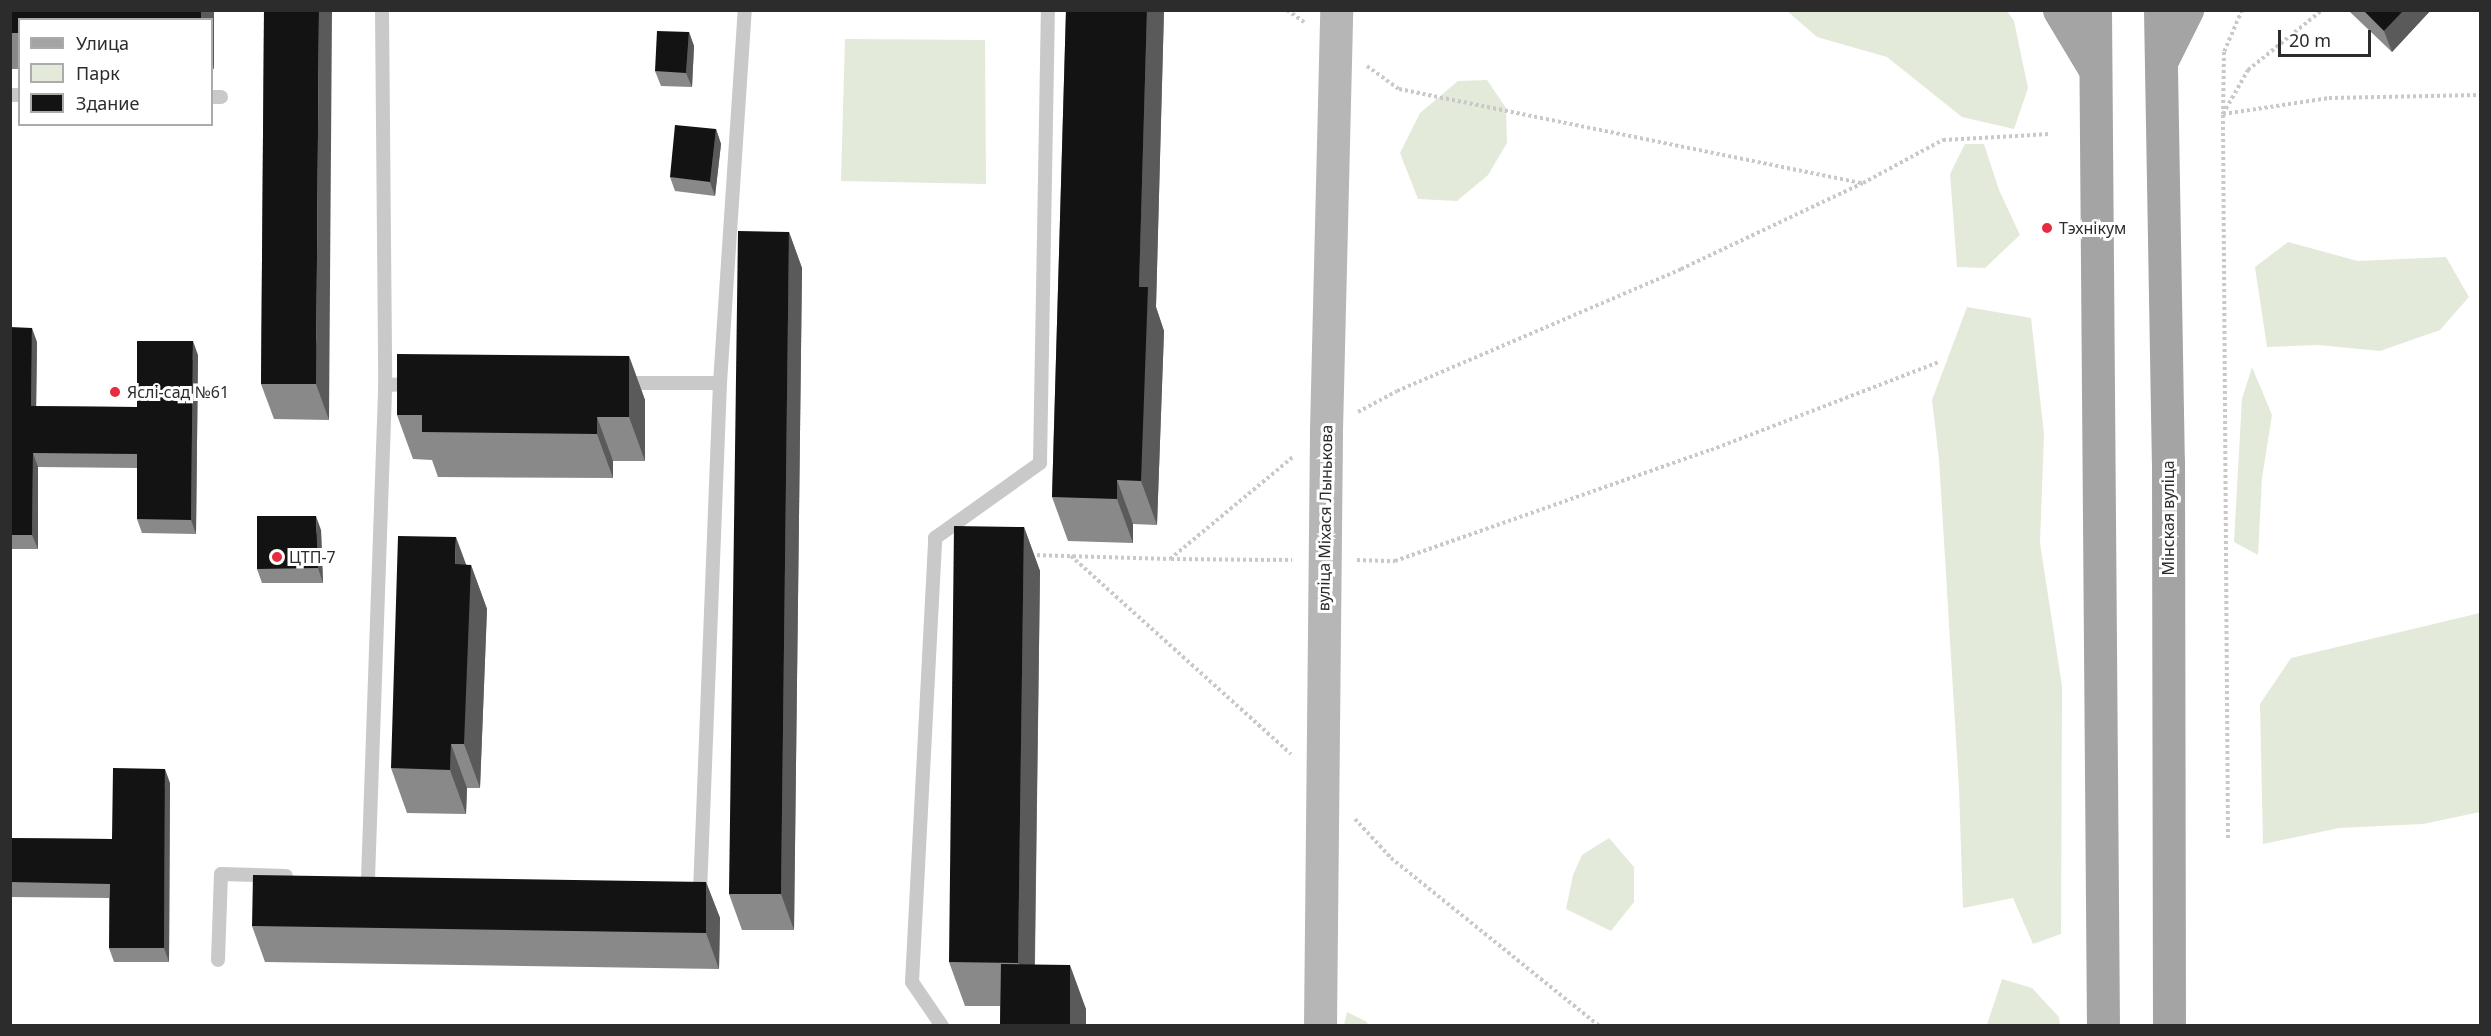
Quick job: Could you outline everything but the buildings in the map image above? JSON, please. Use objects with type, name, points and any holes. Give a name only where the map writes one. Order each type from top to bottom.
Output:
[{"type":"main road","points":[[2059,10],[2095,70]]},
{"type":"main road","points":[[2095,10],[2103,1026]]},
{"type":"main road","name":"Мінская вуліца","points":[[2160,10],[2168,461],[2169,1026]]},
{"type":"main road","points":[[2160,62],[2187,10]]},
{"type":"street","name":"вуліца Міхася Лынькова","points":[[1320,1026],[1326,430],[1336,10]]},
{"type":"lane","points":[[369,879],[385,385],[382,10]]},
{"type":"lane","points":[[676,891],[700,892],[720,383],[745,10]]},
{"type":"lane","points":[[942,1026],[912,982],[935,538],[1040,463],[1048,10]]},
{"type":"lane","points":[[613,383],[720,383]]},
{"type":"lane","points":[[385,385],[433,384]]},
{"type":"lane","points":[[218,960],[221,874],[300,876]]},
{"type":"path","points":[[2228,838],[2224,52],[2242,10]]},
{"type":"path","points":[[2223,114],[2247,70],[2322,10]]},
{"type":"path","points":[[1400,89],[1863,183]]},
{"type":"path","points":[[2223,114],[2329,98],[2481,95]]},
{"type":"path","points":[[1170,559],[1326,430],[1397,391],[1681,269],[1863,183],[1943,140],[2049,134]]},
{"type":"path","points":[[1025,555],[1395,561],[1712,450],[1939,362]]},
{"type":"green space","points":[[1787,11],[2007,11],[2014,21],[2028,88],[2014,129],[1962,117],[1887,57],[1817,37]]},
{"type":"green space","points":[[845,39],[985,40],[986,184],[841,181]]},
{"type":"green space","points":[[1487,80],[1506,108],[1507,143],[1488,175],[1457,201],[1418,199],[1400,153],[1420,113],[1458,81]]},
{"type":"green space","points":[[1965,144],[1984,144],[1999,190],[2020,235],[1985,268],[1957,267],[1950,174]]},
{"type":"green space","points":[[2288,242],[2358,261],[2446,257],[2469,297],[2440,330],[2380,351],[2319,345],[2267,347],[2255,267]]},
{"type":"green space","points":[[1967,307],[2031,318],[2044,434],[2040,543],[2062,686],[2061,934],[2033,944],[2013,898],[1963,908],[1959,789],[1939,459],[1932,400]]},
{"type":"green space","points":[[2252,367],[2272,415],[2262,478],[2258,555],[2234,542],[2242,399]]},
{"type":"green space","points":[[2480,613],[2480,812],[2423,824],[2339,828],[2263,844],[2260,704],[2291,658]]},
{"type":"green space","points":[[1609,838],[1634,867],[1634,902],[1611,931],[1566,909],[1573,875],[1582,855]]},
{"type":"green space","points":[[2002,979],[2032,988],[2059,1017],[2060,1025],[1987,1025]]},
{"type":"green space","points":[[1347,1012],[1367,1022],[1368,1025],[1344,1025]]},
{"type":"place","name":"Тэхнікум","points":[[2047,228]]},
{"type":"place","name":"Яслі-сад №61","points":[[115,392]]},
{"type":"place","name":"ЦТП-7","points":[[277,557]]}]
